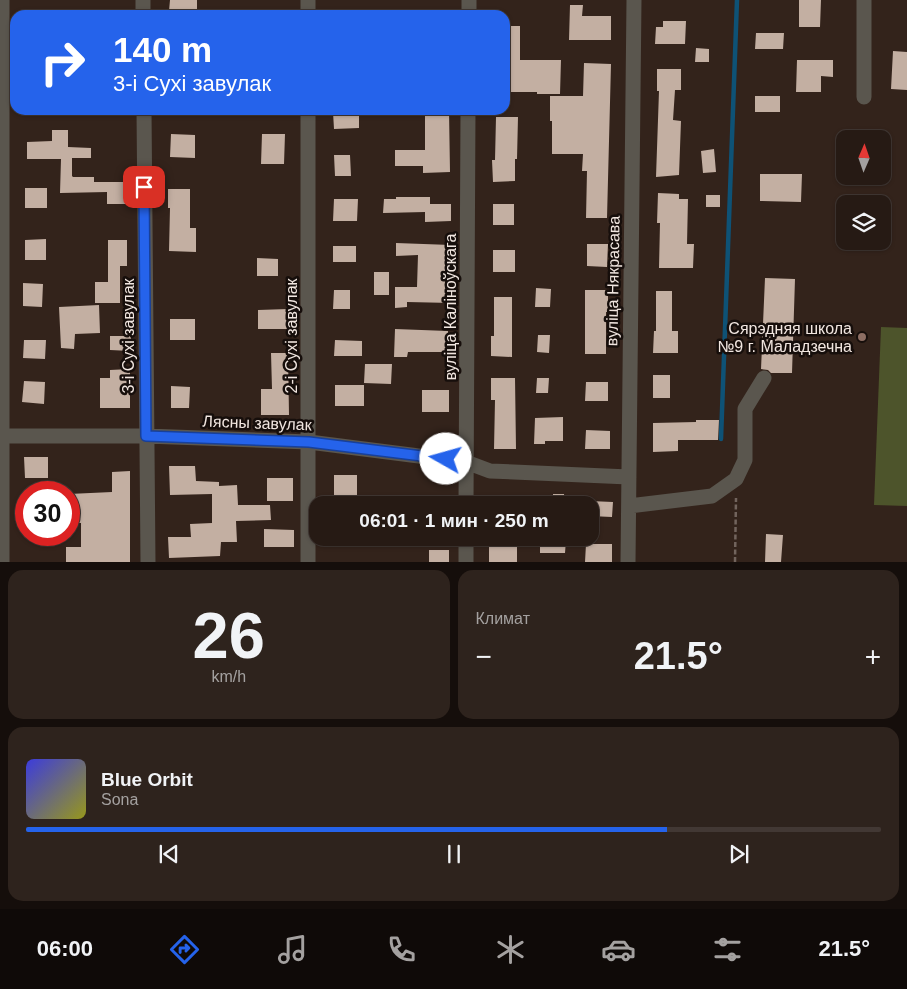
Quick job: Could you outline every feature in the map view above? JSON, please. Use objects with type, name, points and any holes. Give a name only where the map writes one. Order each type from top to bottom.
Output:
[{"type":"street","points":[[2,0],[0,436],[2,562]]},
{"type":"street","name":"вуліца Някрасава","points":[[628,562],[634,0]]},
{"type":"street","points":[[864,0],[864,97]]},
{"type":"street","name":"3-і Сухі завулак","points":[[144,115],[148,562]]},
{"type":"street","name":"2-і Сухі завулак","points":[[308,115],[308,562]]},
{"type":"street","name":"вуліца Каліноўскага","points":[[466,496],[468,115]]},
{"type":"street","points":[[629,506],[712,496],[736,479],[745,460],[745,409],[764,378]]},
{"type":"street","name":"Лясны завулак","points":[[0,436],[146,436],[309,442],[466,462],[490,471],[629,477]]},
{"type":"street","points":[[466,546],[466,562]]},
{"type":"path","points":[[735,562],[736,479]]},
{"type":"green space","points":[[881,327],[907,328],[907,506],[874,505]]},
{"type":"building","points":[[170,0],[197,0],[197,10],[169,10]]},
{"type":"building","points":[[799,0],[821,0],[820,27],[799,27]]},
{"type":"building","points":[[570,5],[583,5],[582,16],[611,16],[611,40],[569,40]]},
{"type":"building","points":[[663,21],[686,21],[685,44],[655,44],[656,27],[663,27]]},
{"type":"building","points":[[510,26],[520,26],[520,60],[561,60],[560,94],[537,94],[537,92],[510,92]]},
{"type":"building","points":[[756,33],[784,33],[783,49],[755,49]]},
{"type":"building","points":[[696,48],[709,49],[709,62],[695,62]]},
{"type":"building","points":[[893,51],[907,52],[907,90],[891,89]]},
{"type":"building","points":[[797,60],[833,60],[833,77],[821,76],[821,92],[796,92]]},
{"type":"building","points":[[584,63],[611,64],[607,218],[586,218],[587,171],[582,171],[583,154],[552,154],[550,96],[583,96]]},
{"type":"building","points":[[657,69],[681,69],[681,90],[675,90],[673,120],[681,121],[679,175],[656,177],[659,91],[657,91]]},
{"type":"building","points":[[755,96],[780,96],[780,112],[755,112]]},
{"type":"building","points":[[333,115],[359,115],[359,128],[334,129]]},
{"type":"building","points":[[425,115],[449,115],[450,172],[423,173],[423,166],[395,166],[395,150],[425,150]]},
{"type":"building","points":[[496,117],[518,117],[515,181],[493,182],[492,160],[495,160]]},
{"type":"building","points":[[52,130],[68,130],[68,147],[91,148],[91,158],[72,158],[73,177],[94,177],[94,182],[129,182],[129,204],[107,204],[107,192],[60,193],[61,159],[27,159],[27,142],[52,141]]},
{"type":"building","points":[[171,134],[195,135],[195,158],[170,157]]},
{"type":"building","points":[[262,134],[285,134],[284,164],[261,164]]},
{"type":"building","points":[[714,149],[716,172],[703,173],[701,151]]},
{"type":"building","points":[[334,155],[350,155],[351,176],[335,176]]},
{"type":"building","points":[[760,174],[802,174],[801,202],[760,201]]},
{"type":"building","points":[[25,188],[47,188],[47,208],[25,208]]},
{"type":"building","points":[[168,189],[190,189],[190,228],[196,228],[196,252],[169,251],[170,208],[168,208]]},
{"type":"building","points":[[658,193],[679,194],[679,199],[688,199],[687,244],[694,244],[693,268],[659,268],[660,223],[657,223]]},
{"type":"building","points":[[706,195],[720,195],[720,207],[706,207]]},
{"type":"building","points":[[396,197],[430,197],[430,204],[451,204],[451,221],[425,222],[425,212],[383,213],[384,199],[396,199]]},
{"type":"building","points":[[334,199],[358,199],[357,221],[333,221]]},
{"type":"building","points":[[493,204],[514,204],[514,225],[493,225]]},
{"type":"building","points":[[46,239],[46,260],[25,260],[25,240]]},
{"type":"building","points":[[108,240],[127,240],[127,266],[120,266],[120,303],[95,303],[95,282],[108,282]]},
{"type":"building","points":[[396,243],[451,245],[450,284],[452,284],[452,303],[407,302],[407,307],[395,308],[395,287],[417,287],[418,255],[396,256]]},
{"type":"building","points":[[587,244],[608,244],[607,267],[587,266]]},
{"type":"building","points":[[333,246],[356,246],[356,262],[333,262]]},
{"type":"building","points":[[493,250],[515,250],[515,272],[493,272]]},
{"type":"building","points":[[257,258],[278,259],[278,276],[257,276]]},
{"type":"building","points":[[374,272],[389,272],[389,295],[374,295]]},
{"type":"building","points":[[765,278],[795,279],[792,373],[771,373],[768,370],[761,369]]},
{"type":"building","points":[[23,283],[43,284],[42,307],[23,306]]},
{"type":"building","points":[[536,288],[551,289],[550,307],[535,307]]},
{"type":"building","points":[[334,290],[350,290],[350,309],[333,309]]},
{"type":"building","points":[[585,290],[608,290],[606,354],[585,354]]},
{"type":"building","points":[[656,291],[672,291],[672,331],[678,331],[678,353],[653,353],[654,331],[656,331]]},
{"type":"building","points":[[494,297],[512,297],[512,357],[491,356],[491,336],[494,336]]},
{"type":"building","points":[[99,305],[100,333],[75,334],[74,349],[61,348],[59,307]]},
{"type":"building","points":[[288,309],[288,329],[258,329],[258,310]]},
{"type":"building","points":[[170,319],[195,319],[195,340],[170,340]]},
{"type":"building","points":[[395,329],[448,331],[448,352],[408,352],[407,357],[394,357]]},
{"type":"building","points":[[538,335],[550,335],[549,353],[537,352]]},
{"type":"building","points":[[110,336],[131,336],[131,351],[110,350]]},
{"type":"building","points":[[24,340],[46,340],[45,359],[23,358]]},
{"type":"building","points":[[335,340],[362,341],[362,356],[334,356]]},
{"type":"building","points":[[271,353],[288,353],[289,415],[261,415],[261,389],[272,389]]},
{"type":"building","points":[[365,364],[392,364],[391,384],[364,383]]},
{"type":"building","points":[[130,369],[130,408],[100,408],[100,378],[110,378],[110,370]]},
{"type":"building","points":[[653,375],[670,375],[670,398],[653,398]]},
{"type":"building","points":[[491,378],[515,378],[516,449],[494,449],[495,400],[491,400]]},
{"type":"building","points":[[537,378],[549,378],[548,393],[536,393]]},
{"type":"building","points":[[24,381],[45,382],[44,404],[22,402]]},
{"type":"building","points":[[586,382],[608,382],[608,401],[585,401]]},
{"type":"building","points":[[335,385],[364,385],[364,406],[335,406]]},
{"type":"building","points":[[171,386],[190,387],[189,408],[171,408]]},
{"type":"building","points":[[422,390],[449,390],[449,412],[422,412]]},
{"type":"building","points":[[563,417],[563,441],[545,441],[545,444],[534,444],[535,418]]},
{"type":"building","points":[[696,420],[719,420],[718,440],[678,440],[678,451],[653,452],[653,423],[696,422]]},
{"type":"building","points":[[586,430],[610,431],[610,449],[585,449]]},
{"type":"building","points":[[24,457],[48,457],[48,478],[25,478]]},
{"type":"building","points":[[169,466],[195,466],[196,481],[219,482],[219,486],[237,485],[238,505],[270,505],[271,520],[236,521],[237,542],[221,542],[220,556],[169,558],[168,537],[191,537],[190,524],[212,523],[212,494],[170,495]]},
{"type":"building","points":[[130,471],[130,562],[66,562],[66,547],[81,547],[80,493],[112,492],[112,472]]},
{"type":"building","points":[[334,475],[357,475],[357,496],[334,496]]},
{"type":"building","points":[[267,478],[293,478],[293,501],[267,501]]},
{"type":"building","points":[[553,494],[564,494],[564,496],[553,496]]},
{"type":"building","points":[[599,501],[613,502],[612,517],[599,516]]},
{"type":"building","points":[[264,529],[294,530],[294,547],[264,547]]},
{"type":"building","points":[[766,534],[783,535],[781,562],[765,562]]},
{"type":"building","points":[[612,544],[612,562],[585,562],[586,546]]},
{"type":"building","points":[[489,546],[517,546],[517,562],[489,562]]},
{"type":"building","points":[[540,546],[566,546],[565,553],[540,553]]},
{"type":"building","points":[[429,550],[449,550],[449,562],[429,562]]},
{"type":"waterway","points":[[721,439],[737,0]]},
{"type":"place","name":"Сярэдняя школа №9 г. Маладзечна","points":[[862,337]]},
{"type":"route","points":[[144,187],[146,436],[309,442],[446,459]]}]
